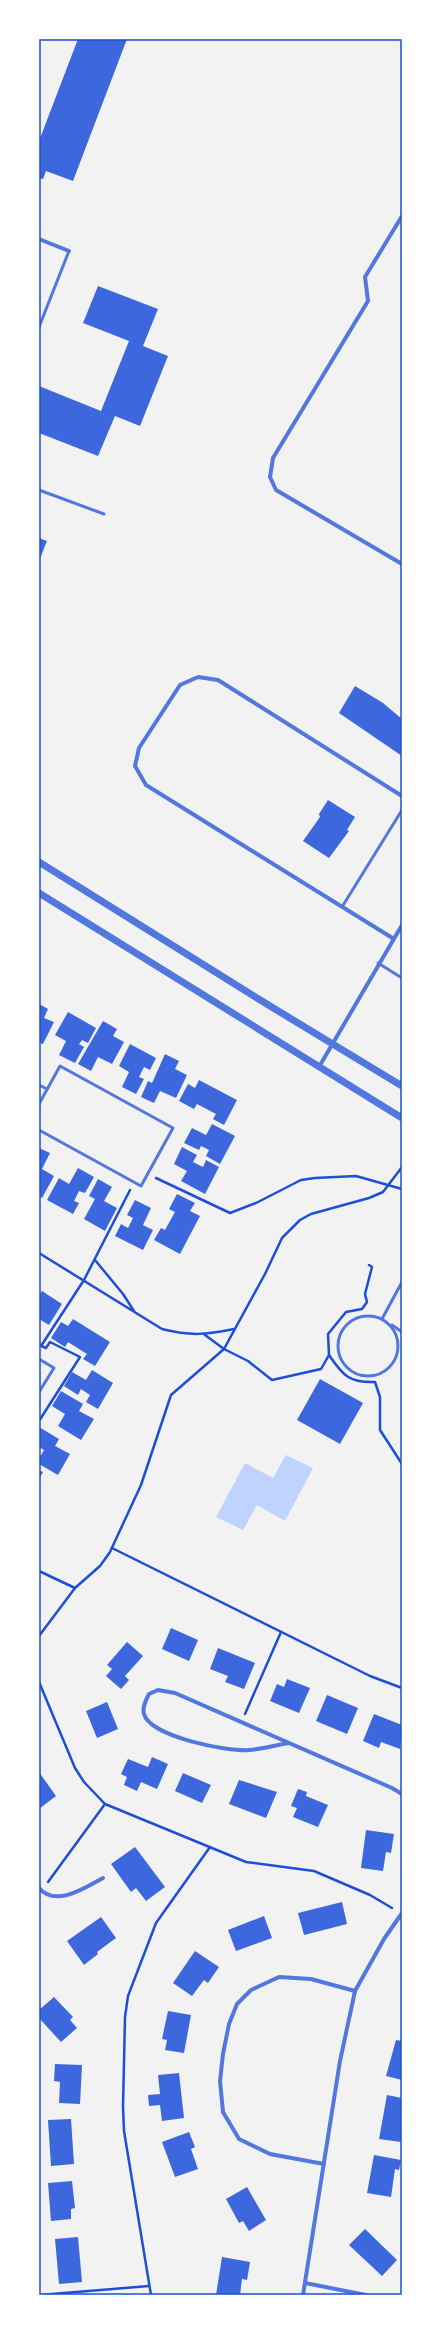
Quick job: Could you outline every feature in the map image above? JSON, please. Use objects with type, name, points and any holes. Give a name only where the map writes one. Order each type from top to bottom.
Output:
[{"type":"street","points":[[402,217],[364,277],[368,301],[273,458],[270,477],[276,490],[402,564]]},
{"type":"street","points":[[39,239],[69,251]]},
{"type":"street","points":[[394,939],[146,785],[135,766],[138,748],[180,685],[198,677],[218,680],[402,796]]},
{"type":"street","points":[[40,864],[402,1086]]},
{"type":"street","points":[[39,893],[318,1068],[402,1118]]},
{"type":"street","points":[[318,1068],[378,963],[402,925]]},
{"type":"street","points":[[289,1743],[248,1750],[206,1746],[171,1734],[150,1723],[144,1715],[144,1704],[149,1694],[158,1690],[175,1693],[242,1722],[289,1743],[402,1794]]},
{"type":"street","points":[[40,1890],[62,1896],[78,1891],[103,1878]]},
{"type":"street","points":[[303,2295],[340,2062],[355,1991],[384,1939],[402,1914]]},
{"type":"street","points":[[324,2164],[270,2154],[239,2139],[223,2112],[220,2080],[223,2054],[229,2024],[238,2004],[251,1990],[279,1977],[311,1979],[355,1991]]},
{"type":"street","points":[[305,2283],[366,2295]]},
{"type":"lane","points":[[39,327],[69,251]]},
{"type":"lane","points":[[39,490],[104,514]]},
{"type":"lane","points":[[342,907],[402,810]]},
{"type":"lane","points":[[378,963],[402,978]]},
{"type":"lane","points":[[39,1104],[60,1066],[173,1128],[141,1186],[39,1130]]},
{"type":"lane","points":[[39,1085],[47,1089]]},
{"type":"lane","points":[[382,1319],[402,1282]]},
{"type":"lane","points":[[389,1324],[397,1336],[398,1344],[397,1354],[388,1368],[374,1375],[364,1376],[347,1368],[338,1351],[338,1340],[342,1330],[356,1318],[365,1316],[382,1319],[402,1332]]},
{"type":"lane","points":[[39,1359],[54,1368],[39,1392]]},
{"type":"path","points":[[39,1636],[75,1588],[100,1566],[112,1548],[141,1485],[171,1395],[224,1349],[282,1238],[300,1220],[311,1214],[369,1198],[383,1192],[390,1186],[402,1167]]},
{"type":"path","points":[[148,1174],[230,1213],[256,1203],[301,1180],[336,1175],[356,1176],[402,1189]]},
{"type":"path","points":[[41,1346],[84,1280],[134,1182]]},
{"type":"path","points":[[39,1254],[84,1280],[162,1329],[183,1334],[205,1335],[234,1329]]},
{"type":"path","points":[[94,1260],[123,1294],[135,1313]]},
{"type":"path","points":[[369,1265],[372,1267],[365,1294],[367,1302],[362,1309],[346,1312],[336,1322],[328,1334],[329,1356],[340,1372],[351,1380],[375,1382],[380,1397],[380,1430],[402,1464]]},
{"type":"path","points":[[205,1335],[224,1349],[248,1361],[272,1380],[321,1369],[329,1356]]},
{"type":"path","points":[[112,1548],[370,1676],[402,1688]]},
{"type":"path","points":[[39,1571],[75,1588]]},
{"type":"path","points":[[242,1722],[281,1632]]},
{"type":"path","points":[[39,1682],[75,1768],[84,1782],[105,1804],[246,1862],[314,1871],[370,1895],[402,1914]]},
{"type":"path","points":[[40,1890],[105,1804]]},
{"type":"path","points":[[151,2295],[124,2131],[123,2107],[126,2006],[156,1923],[210,1847]]},
{"type":"path","points":[[40,2295],[149,2286]]},
{"type":"water","points":[[286,1455],[313,1468],[285,1521],[257,1505],[243,1530],[216,1517],[245,1463],[273,1478]]},
{"type":"building","points":[[78,39],[127,39],[73,181],[46,171],[43,179],[39,178],[39,141]]},
{"type":"building","points":[[98,286],[158,309],[143,346],[168,356],[140,426],[115,416],[98,456],[39,433],[39,386],[101,411],[129,341],[83,323]]},
{"type":"building","points":[[39,538],[47,541],[39,561]]},
{"type":"building","points":[[355,686],[383,703],[402,719],[402,756],[339,713]]},
{"type":"building","points":[[328,800],[355,817],[347,830],[349,831],[329,858],[303,841],[320,817],[319,814]]},
{"type":"building","points":[[39,1004],[48,1009],[44,1018],[54,1022],[43,1044],[39,1043]]},
{"type":"building","points":[[68,1012],[96,1028],[88,1043],[82,1040],[79,1044],[84,1047],[75,1063],[59,1055],[66,1041],[55,1035]]},
{"type":"building","points":[[103,1021],[117,1029],[113,1036],[124,1042],[112,1064],[98,1057],[91,1071],[78,1064]]},
{"type":"building","points":[[130,1044],[156,1058],[150,1070],[144,1067],[139,1077],[144,1079],[136,1094],[122,1087],[129,1072],[119,1066]]},
{"type":"building","points":[[165,1054],[179,1061],[175,1069],[187,1075],[176,1098],[160,1091],[154,1103],[141,1097],[148,1081],[152,1083]]},
{"type":"building","points":[[199,1080],[237,1100],[224,1125],[213,1119],[216,1114],[197,1104],[194,1109],[179,1101],[188,1084],[195,1088]]},
{"type":"building","points":[[212,1124],[235,1136],[220,1164],[206,1156],[209,1150],[201,1146],[199,1150],[184,1143],[192,1128],[206,1135]]},
{"type":"building","points":[[182,1147],[197,1155],[193,1162],[203,1167],[206,1160],[219,1167],[205,1194],[181,1181],[187,1171],[174,1164]]},
{"type":"building","points":[[39,1148],[50,1153],[42,1169],[54,1176],[42,1198],[39,1196]]},
{"type":"building","points":[[78,1168],[94,1177],[85,1193],[79,1191],[74,1201],[79,1203],[73,1214],[47,1200],[59,1178],[69,1184]]},
{"type":"building","points":[[98,1179],[112,1187],[104,1201],[117,1208],[105,1231],[84,1219],[95,1199],[89,1196]]},
{"type":"building","points":[[177,1194],[195,1203],[190,1211],[200,1216],[180,1254],[154,1240],[161,1228],[165,1230],[175,1212],[169,1209]]},
{"type":"building","points":[[135,1200],[151,1208],[143,1225],[153,1230],[143,1250],[115,1236],[121,1224],[128,1228],[133,1218],[127,1215]]},
{"type":"building","points":[[42,1291],[62,1304],[49,1325],[39,1319],[39,1295]]},
{"type":"building","points":[[73,1319],[110,1342],[95,1366],[83,1359],[87,1354],[68,1342],[65,1347],[51,1338],[61,1322],[68,1326]]},
{"type":"building","points":[[92,1370],[113,1383],[98,1409],[86,1402],[90,1395],[81,1389],[78,1395],[64,1386],[72,1372],[86,1380]]},
{"type":"building","points":[[320,1379],[363,1403],[340,1444],[297,1420]]},
{"type":"building","points":[[61,1391],[83,1404],[79,1411],[94,1419],[81,1440],[58,1426],[65,1414],[52,1406]]},
{"type":"building","points":[[39,1427],[59,1439],[55,1446],[70,1454],[58,1475],[39,1464],[39,1459],[44,1450],[39,1447]]},
{"type":"building","points":[[39,1470],[43,1472],[39,1479]]},
{"type":"building","points":[[171,1628],[198,1640],[189,1661],[162,1649]]},
{"type":"building","points":[[127,1642],[143,1656],[125,1676],[129,1680],[121,1689],[106,1676],[112,1669],[107,1665]]},
{"type":"building","points":[[218,1648],[255,1663],[244,1689],[225,1682],[228,1676],[210,1669]]},
{"type":"building","points":[[287,1679],[310,1688],[299,1713],[270,1701],[277,1684],[284,1687]]},
{"type":"building","points":[[327,1695],[358,1708],[347,1734],[316,1721]]},
{"type":"building","points":[[107,1702],[118,1729],[97,1738],[86,1711]]},
{"type":"building","points":[[374,1714],[402,1725],[400,1749],[381,1742],[379,1748],[363,1741]]},
{"type":"building","points":[[152,1757],[168,1764],[157,1789],[141,1782],[137,1791],[124,1785],[127,1777],[121,1774],[128,1759],[148,1767]]},
{"type":"building","points":[[39,1772],[56,1796],[39,1809]]},
{"type":"building","points":[[183,1773],[211,1785],[202,1803],[175,1791]]},
{"type":"building","points":[[239,1780],[277,1792],[266,1818],[229,1804]]},
{"type":"building","points":[[298,1789],[307,1792],[306,1796],[328,1805],[318,1827],[293,1817],[297,1808],[291,1806]]},
{"type":"building","points":[[366,1830],[394,1834],[391,1853],[386,1852],[383,1871],[361,1868]]},
{"type":"building","points":[[135,1847],[165,1887],[146,1901],[136,1888],[131,1892],[111,1864]]},
{"type":"building","points":[[342,1902],[347,1924],[304,1935],[298,1913]]},
{"type":"building","points":[[264,1916],[272,1938],[236,1951],[228,1930]]},
{"type":"building","points":[[101,1917],[116,1938],[97,1952],[98,1954],[84,1965],[67,1941]]},
{"type":"building","points":[[195,1951],[219,1967],[208,1983],[204,1980],[192,1996],[173,1983]]},
{"type":"building","points":[[54,1997],[73,2017],[70,2020],[77,2028],[61,2042],[39,2018],[39,2010]]},
{"type":"building","points":[[168,2011],[191,2015],[184,2053],[165,2050],[167,2040],[162,2039]]},
{"type":"building","points":[[396,2040],[402,2041],[402,2080],[386,2076]]},
{"type":"building","points":[[55,2064],[82,2065],[80,2104],[59,2103],[60,2082],[54,2081]]},
{"type":"building","points":[[179,2073],[184,2118],[162,2121],[160,2105],[149,2106],[148,2095],[160,2094],[158,2075]]},
{"type":"building","points":[[387,2095],[402,2098],[401,2142],[379,2139]]},
{"type":"building","points":[[71,2119],[74,2164],[51,2166],[48,2120]]},
{"type":"building","points":[[189,2132],[195,2147],[191,2149],[198,2169],[175,2177],[162,2142]]},
{"type":"building","points":[[374,2155],[401,2160],[399,2170],[395,2169],[391,2197],[367,2193]]},
{"type":"building","points":[[72,2181],[75,2208],[71,2209],[71,2219],[51,2221],[48,2183]]},
{"type":"building","points":[[247,2187],[266,2220],[249,2231],[243,2221],[239,2223],[226,2199]]},
{"type":"building","points":[[365,2229],[397,2260],[382,2276],[349,2245]]},
{"type":"building","points":[[78,2237],[82,2282],[59,2284],[55,2239]]},
{"type":"building","points":[[222,2257],[250,2262],[247,2280],[242,2279],[240,2295],[216,2295]]}]
